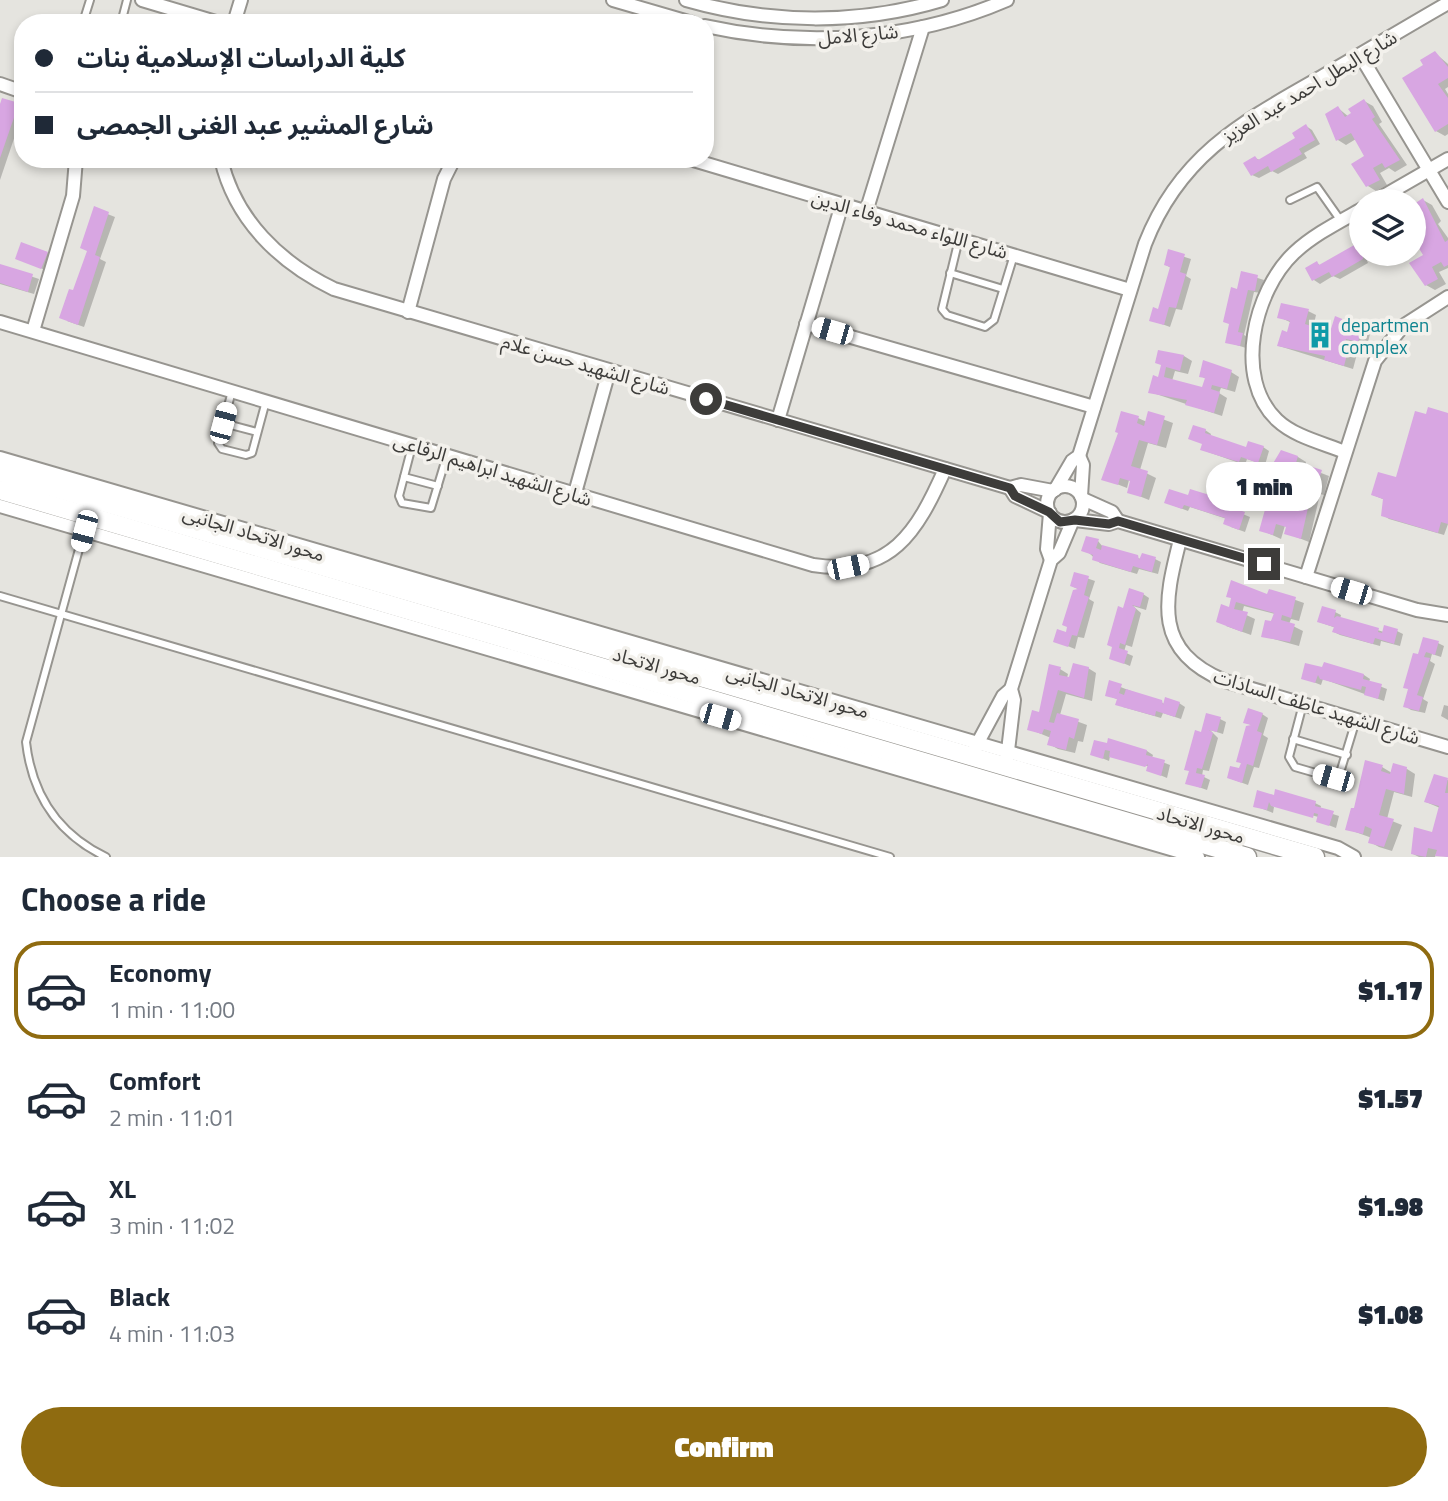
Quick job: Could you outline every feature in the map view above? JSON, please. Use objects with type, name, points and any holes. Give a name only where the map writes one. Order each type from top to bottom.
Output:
[{"type":"street","points":[[142,0],[189,14]]},
{"type":"street","points":[[613,0],[661,14]]},
{"type":"street","name":"شارع الامل","points":[[686,0],[728,11],[807,18],[886,12],[942,0]]},
{"type":"street","name":"شارع الامل","points":[[714,27],[773,37],[874,35],[923,27],[1007,0]]},
{"type":"street","name":"شارع البطل احمد عبد العزيز","points":[[1054,490],[1072,461],[1079,456],[1153,221],[1172,190],[1195,162],[1232,130],[1448,3]]},
{"type":"street","points":[[866,212],[923,27]]},
{"type":"street","points":[[1360,55],[1448,202]]},
{"type":"street","points":[[1395,189],[1448,159]]},
{"type":"street","name":"شارع اللواء محمد وفاء الدين","points":[[714,166],[1130,290]]},
{"type":"street","points":[[33,331],[73,196],[75,168]]},
{"type":"street","name":"شارع الشهيد حسن علام","points":[[225,168],[243,212],[257,232],[292,266],[334,289],[1010,488],[1021,485],[1054,490]]},
{"type":"street","points":[[408,312],[444,179],[450,168]]},
{"type":"street","points":[[778,420],[842,204]]},
{"type":"street","points":[[1345,452],[1295,432],[1277,419],[1261,398],[1254,357],[1259,315],[1276,275],[1295,253],[1349,216]]},
{"type":"street","points":[[1306,577],[1368,375],[1383,349],[1413,318],[1448,297]]},
{"type":"street","name":"شارع الشهيد ابراهيم الرفاعى","points":[[0,321],[813,565],[848,567],[881,557],[909,537],[919,523],[945,469]]},
{"type":"street","points":[[806,324],[1094,407]]},
{"type":"street","points":[[575,493],[609,371]]},
{"type":"street","name":"شارع البطل احمد عبد العزيز","points":[[1079,456],[1083,465],[1082,498]]},
{"type":"street","name":"محور الاتحاد الجانبى","points":[[0,458],[1005,768],[1338,848],[1354,857]]},
{"type":"street","name":"محور الاتحاد","points":[[0,472],[88,515]]},
{"type":"street","points":[[1051,560],[1047,549],[1048,498],[1054,490],[1069,487],[1082,498],[1112,512],[1118,521]]},
{"type":"street","name":"شارع الشهيد حسن علام","points":[[1010,488],[1015,496],[1049,512]]},
{"type":"street","name":"محور الاتحاد","points":[[0,490],[972,758],[1315,857]]},
{"type":"street","points":[[972,758],[1002,698],[1011,689],[1051,560],[1059,553],[1074,520],[1081,513],[1082,498]]},
{"type":"street","points":[[0,506],[88,515],[1198,857]]},
{"type":"street","points":[[1049,512],[1060,522],[1074,520],[1109,524],[1118,521],[1417,610],[1448,615]]},
{"type":"street","name":"شارع الشهيد عاطف السادات","points":[[1180,540],[1167,591],[1167,607],[1170,624],[1185,653],[1196,665],[1218,678],[1448,747]]},
{"type":"street","points":[[1005,768],[1014,700],[1011,689]]},
{"type":"street","name":"محور الاتحاد","points":[[1005,768],[1247,857]]},
{"type":"lane","points":[[1290,200],[1317,187],[1341,221]]},
{"type":"lane","points":[[959,239],[942,306],[947,315],[988,326],[994,320],[1014,255]]},
{"type":"lane","points":[[950,273],[1003,289]]},
{"type":"lane","points":[[232,391],[218,443],[222,449],[250,454],[266,401]]},
{"type":"lane","points":[[223,423],[257,432]]},
{"type":"lane","points":[[412,444],[399,496],[402,503],[429,509],[447,455]]},
{"type":"lane","points":[[404,477],[438,486]]},
{"type":"lane","points":[[88,515],[26,742],[29,765],[40,797],[59,825],[84,847],[106,857]]},
{"type":"lane","points":[[0,596],[890,857]]},
{"type":"lane","points":[[1303,704],[1289,757],[1295,767],[1336,778],[1343,771],[1356,720]]},
{"type":"lane","points":[[1293,739],[1347,755]]},
{"type":"building","points":[[1435,51],[1448,67],[1448,78],[1438,84],[1448,98],[1448,124],[1435,132],[1402,78],[1423,65],[1420,60]]},
{"type":"building","points":[[2,98],[14,102],[14,117],[0,158]]},
{"type":"building","points":[[1364,99],[1375,117],[1372,119],[1400,160],[1385,168],[1382,163],[1373,168],[1380,180],[1366,187],[1351,164],[1364,156],[1351,133],[1336,141],[1325,114],[1338,106],[1345,117],[1351,113],[1348,109]]},
{"type":"building","points":[[1306,124],[1315,140],[1299,149],[1302,154],[1271,172],[1268,166],[1251,176],[1243,163],[1255,156],[1258,160],[1295,138],[1292,133]]},
{"type":"building","points":[[1426,204],[1445,242],[1448,240],[1448,265],[1444,267],[1441,262],[1432,267],[1438,279],[1425,286],[1411,266],[1426,266]]},
{"type":"building","points":[[94,206],[109,212],[95,255],[100,257],[78,325],[59,318],[69,289],[73,290],[87,251],[80,248]]},
{"type":"building","points":[[21,242],[48,252],[41,269],[15,259]]},
{"type":"building","points":[[1349,248],[1351,266],[1332,277],[1329,272],[1312,281],[1305,268],[1317,261],[1319,265]]},
{"type":"building","points":[[1168,249],[1185,254],[1180,272],[1186,274],[1176,308],[1169,307],[1164,325],[1149,321],[1153,307],[1158,309],[1170,267],[1164,265]]},
{"type":"building","points":[[0,264],[33,274],[28,292],[0,283]]},
{"type":"building","points":[[1241,271],[1258,275],[1255,291],[1248,290],[1238,332],[1243,333],[1240,346],[1225,343],[1229,324],[1223,322],[1231,287],[1237,289]]},
{"type":"building","name":"departmen complex","points":[[1281,303],[1309,309],[1305,324],[1330,332],[1335,316],[1362,327],[1358,342],[1346,339],[1344,346],[1349,347],[1344,366],[1324,360],[1325,356],[1277,346],[1282,330],[1287,332],[1290,321],[1277,318]]},
{"type":"building","points":[[1158,350],[1184,355],[1180,371],[1166,367],[1164,377],[1202,387],[1205,378],[1199,377],[1203,360],[1232,370],[1227,389],[1212,385],[1211,389],[1220,392],[1214,413],[1185,405],[1187,400],[1148,393],[1153,375],[1158,377],[1161,365],[1155,363]]},
{"type":"building","points":[[1428,407],[1448,413],[1448,524],[1441,522],[1438,533],[1381,516],[1383,499],[1371,495],[1378,472],[1396,477],[1415,411],[1426,414]]},
{"type":"building","points":[[1121,411],[1139,416],[1137,423],[1144,426],[1148,411],[1165,416],[1157,445],[1139,440],[1131,466],[1148,471],[1141,497],[1127,493],[1130,481],[1120,478],[1118,485],[1101,480],[1118,433],[1115,432]]},
{"type":"building","points":[[1193,425],[1206,429],[1205,433],[1246,447],[1248,441],[1264,446],[1258,463],[1241,457],[1239,462],[1200,450],[1202,444],[1188,439]]},
{"type":"building","points":[[1281,450],[1298,456],[1294,470],[1301,472],[1303,464],[1322,470],[1315,491],[1312,490],[1301,539],[1284,534],[1286,527],[1276,524],[1273,535],[1259,531],[1266,506],[1283,511],[1291,484],[1265,477]]},
{"type":"building","points":[[1169,489],[1188,495],[1190,489],[1229,501],[1227,506],[1245,512],[1239,530],[1223,524],[1225,518],[1184,505],[1182,509],[1164,503]]},
{"type":"building","points":[[1086,536],[1099,539],[1096,548],[1101,550],[1102,545],[1138,555],[1139,560],[1142,553],[1156,557],[1152,572],[1133,566],[1131,572],[1092,560],[1093,555],[1081,551]]},
{"type":"building","points":[[1074,572],[1089,576],[1084,595],[1089,597],[1077,636],[1072,635],[1068,647],[1053,642],[1057,629],[1066,632],[1067,627],[1062,625],[1073,590],[1078,589],[1070,586]]},
{"type":"building","points":[[1231,580],[1267,594],[1269,589],[1296,597],[1291,618],[1282,615],[1281,620],[1295,624],[1290,642],[1261,637],[1265,620],[1271,621],[1274,613],[1236,602],[1234,609],[1248,612],[1242,632],[1216,622],[1221,604],[1229,607],[1231,598],[1226,597]]},
{"type":"building","points":[[1129,588],[1144,593],[1140,607],[1132,605],[1136,609],[1125,645],[1120,643],[1119,648],[1128,651],[1124,664],[1109,659],[1112,647],[1107,645],[1118,606],[1123,608]]},
{"type":"building","points":[[1322,606],[1336,610],[1334,618],[1337,616],[1379,628],[1378,632],[1382,633],[1384,625],[1398,629],[1394,644],[1375,638],[1373,644],[1332,632],[1334,627],[1317,622]]},
{"type":"building","points":[[1423,637],[1439,641],[1435,655],[1426,652],[1424,657],[1430,658],[1417,695],[1423,697],[1419,711],[1403,707],[1408,689],[1403,688],[1413,653],[1418,654]]},
{"type":"building","points":[[1324,662],[1364,674],[1363,679],[1382,684],[1378,699],[1364,695],[1366,687],[1362,686],[1361,690],[1320,679],[1318,675],[1315,683],[1301,679],[1305,663],[1322,667]]},
{"type":"building","points":[[1073,663],[1089,667],[1084,698],[1058,690],[1049,722],[1054,723],[1057,713],[1079,719],[1074,739],[1069,737],[1066,750],[1047,745],[1051,731],[1044,729],[1042,734],[1027,730],[1032,710],[1039,712],[1049,664],[1061,667],[1059,675],[1069,677]]},
{"type":"building","points":[[1109,680],[1122,684],[1119,693],[1124,695],[1126,689],[1162,700],[1163,705],[1165,697],[1180,702],[1175,717],[1156,711],[1155,716],[1115,705],[1117,699],[1105,696]]},
{"type":"building","points":[[1248,708],[1263,713],[1257,731],[1262,733],[1253,766],[1247,764],[1242,783],[1227,778],[1230,766],[1239,768],[1241,763],[1236,762],[1246,726],[1251,725],[1243,723]]},
{"type":"building","points":[[1206,713],[1221,717],[1217,732],[1209,730],[1213,733],[1202,769],[1197,768],[1196,773],[1205,775],[1201,788],[1185,784],[1189,771],[1184,770],[1195,730],[1201,732]]},
{"type":"building","points":[[1108,738],[1147,750],[1146,755],[1165,760],[1161,776],[1146,771],[1148,764],[1145,767],[1109,757],[1110,751],[1105,750],[1103,759],[1090,755],[1094,740],[1107,743]]},
{"type":"building","points":[[1365,760],[1383,765],[1381,771],[1390,774],[1393,763],[1407,767],[1404,794],[1386,789],[1379,815],[1394,819],[1384,847],[1368,843],[1372,829],[1365,826],[1363,834],[1345,830],[1351,808],[1354,808]]},
{"type":"building","points":[[1434,774],[1448,778],[1445,793],[1448,793],[1448,857],[1435,856],[1437,850],[1428,848],[1426,857],[1411,854],[1414,827],[1432,832],[1439,806],[1424,802]]},
{"type":"building","points":[[1275,789],[1316,801],[1315,806],[1334,811],[1329,826],[1316,822],[1318,814],[1314,813],[1313,818],[1271,806],[1269,802],[1267,810],[1253,807],[1257,790],[1274,795]]},
{"type":"place","name":"departmen complex","points":[[1320,335]]},
{"type":"route","points":[[706,399],[1010,488],[1015,496],[1049,512],[1060,522],[1075,520],[1109,524],[1118,521],[1264,564]]}]
